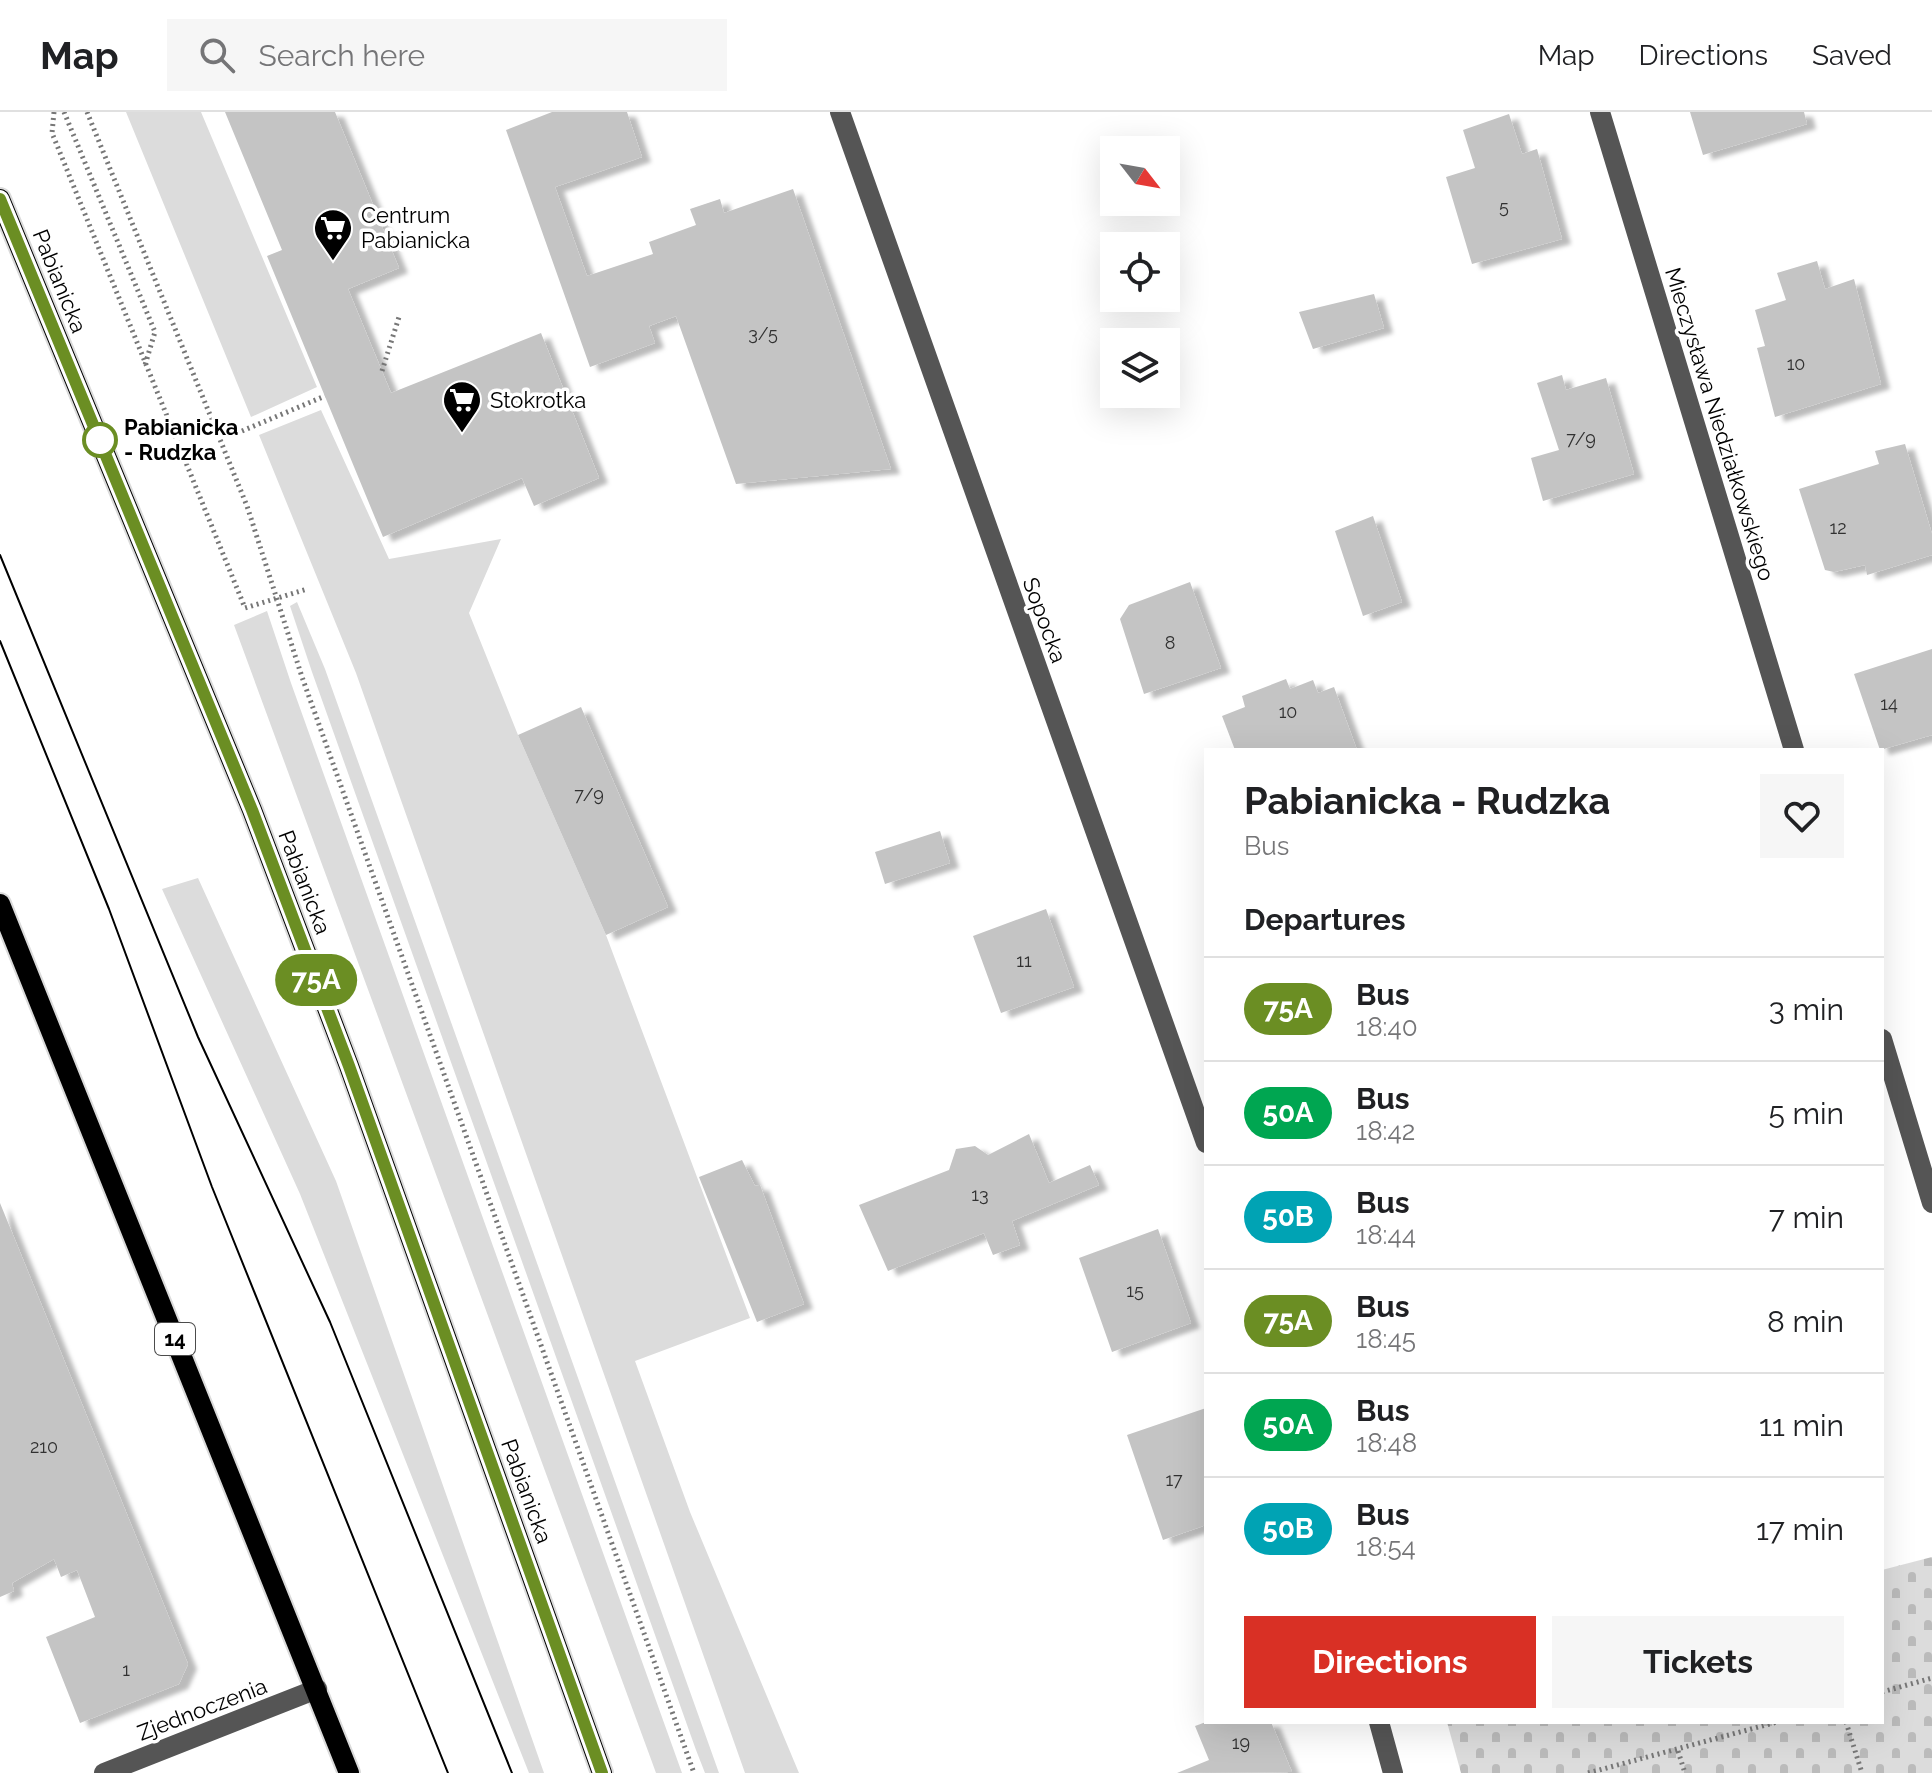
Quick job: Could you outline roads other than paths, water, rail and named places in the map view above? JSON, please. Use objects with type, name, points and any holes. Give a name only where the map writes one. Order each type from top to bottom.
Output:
[{"type":"main road","name":"Pabianicka","points":[[0,199],[252,810],[349,1066],[602,1773]]},
{"type":"main road","name":"14","points":[[0,904],[349,1773]]},
{"type":"street","name":"Sopocka","points":[[840,112],[1204,1137]]},
{"type":"street","name":"Mieczysława Niedziałkowskiego","points":[[1600,112],[1793,748]]},
{"type":"street","points":[[1884,1046],[1932,1203]]},
{"type":"street","name":"Zjednoczenia","points":[[104,1773],[317,1689]]},
{"type":"street","points":[[1380,1724],[1393,1773]]},
{"type":"tram line","points":[[0,555],[198,1037],[330,1322],[512,1773]]},
{"type":"tram line","points":[[0,641],[109,909],[212,1187],[448,1773]]},
{"type":"place","name":"Centrum Pabianicka","points":[[333,262]]},
{"type":"place","name":"Stokrotka","points":[[462,434]]},
{"type":"place","name":"Pabianicka - Rudzka","points":[[100,440]]}]
